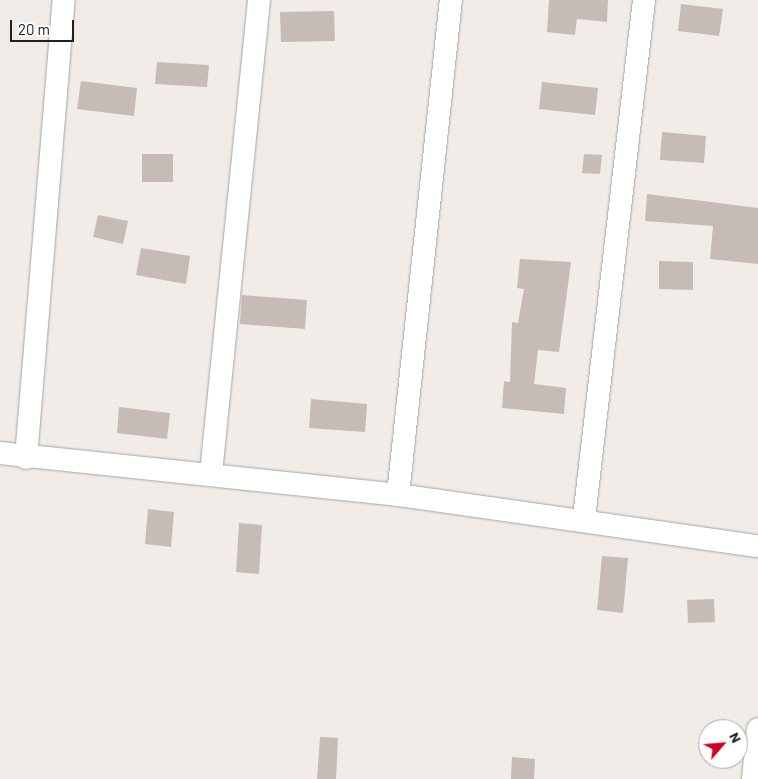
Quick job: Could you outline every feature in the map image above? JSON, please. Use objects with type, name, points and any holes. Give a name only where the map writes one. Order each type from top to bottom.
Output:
[{"type":"street","points":[[26,458],[64,0]]},
{"type":"street","points":[[211,474],[259,0]]},
{"type":"street","points":[[398,495],[450,0]]},
{"type":"street","points":[[584,518],[644,0]]},
{"type":"street","points":[[0,453],[26,458],[211,474],[398,495],[584,518],[758,546]]},
{"type":"street","points":[[753,779],[758,729]]},
{"type":"building","points":[[549,0],[608,0],[607,22],[577,19],[575,35],[547,32]]},
{"type":"building","points":[[681,4],[723,9],[719,36],[678,31]]},
{"type":"building","points":[[334,11],[335,41],[281,42],[280,12]]},
{"type":"building","points":[[157,62],[209,65],[207,87],[155,84]]},
{"type":"building","points":[[81,81],[137,88],[134,116],[77,109]]},
{"type":"building","points":[[542,82],[598,88],[595,115],[539,109]]},
{"type":"building","points":[[662,132],[706,136],[704,163],[660,160]]},
{"type":"building","points":[[142,154],[173,154],[173,182],[142,182]]},
{"type":"building","points":[[584,154],[602,155],[600,174],[582,173]]},
{"type":"building","points":[[647,194],[758,208],[758,264],[710,259],[713,226],[645,221]]},
{"type":"building","points":[[98,215],[128,221],[123,244],[93,237]]},
{"type":"building","points":[[141,248],[190,256],[186,284],[136,275]]},
{"type":"building","points":[[520,259],[571,262],[559,352],[538,350],[534,384],[566,388],[564,414],[502,408],[504,381],[510,382],[512,322],[518,323],[524,289],[517,288]]},
{"type":"building","points":[[659,261],[693,262],[693,290],[659,289]]},
{"type":"building","points":[[242,295],[307,300],[305,329],[240,324]]},
{"type":"building","points":[[311,399],[367,404],[365,432],[309,428]]},
{"type":"building","points":[[119,407],[170,413],[167,439],[117,433]]},
{"type":"building","points":[[148,509],[174,512],[171,547],[145,544]]},
{"type":"building","points":[[239,523],[262,525],[259,574],[236,572]]},
{"type":"building","points":[[602,556],[628,558],[623,613],[597,610]]},
{"type":"building","points":[[714,599],[715,622],[688,623],[687,600]]},
{"type":"building","points":[[320,737],[338,738],[336,779],[317,779]]},
{"type":"building","points":[[512,757],[535,759],[534,779],[511,779]]}]
